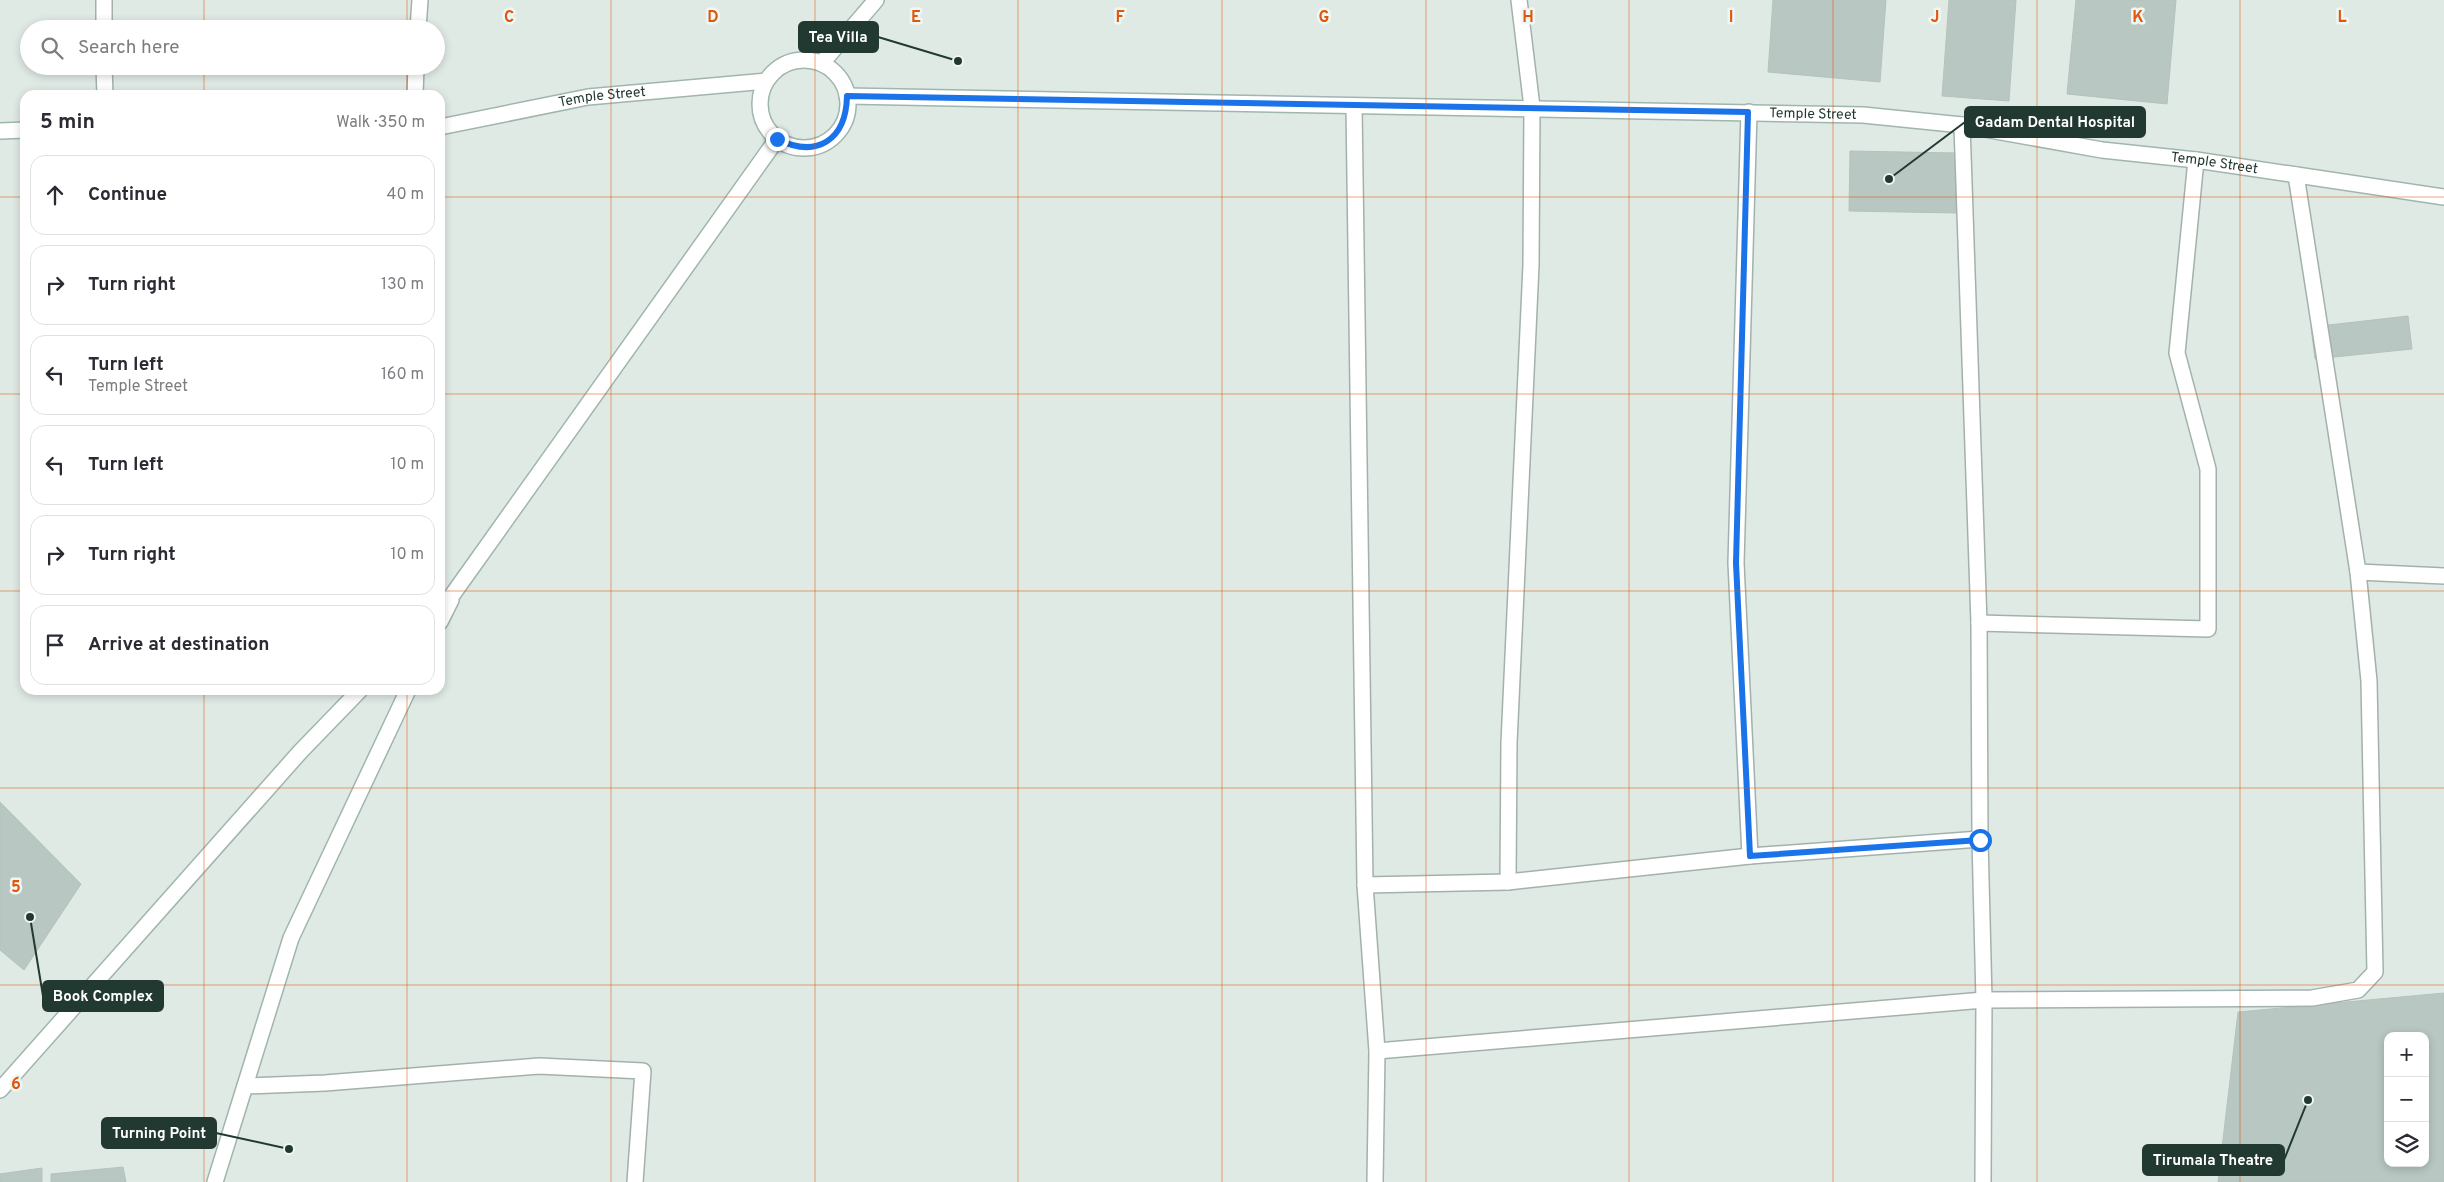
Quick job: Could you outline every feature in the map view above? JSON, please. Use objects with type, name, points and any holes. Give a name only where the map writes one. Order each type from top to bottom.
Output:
[{"type":"street","points":[[104,0],[104,20]]},
{"type":"street","points":[[419,20],[420,0]]},
{"type":"street","points":[[822,63],[876,0]]},
{"type":"street","points":[[1508,882],[1509,733],[1531,265],[1532,107],[1519,0]]},
{"type":"street","points":[[806,59],[822,63],[838,76],[847,96],[847,113],[840,130],[827,142],[811,148],[792,147],[777,139],[766,127],[760,112],[760,96],[766,80],[776,69],[790,61],[806,59]]},
{"type":"street","points":[[104,75],[104,90]]},
{"type":"street","points":[[415,90],[416,75]]},
{"type":"street","name":"Temple Street","points":[[445,126],[588,97],[766,80]]},
{"type":"street","name":"Temple Street","points":[[847,96],[1354,106],[1532,107],[1863,115],[1962,125],[2102,150],[2196,160],[2444,196]]},
{"type":"street","points":[[1354,106],[1365,885],[1377,1051],[1375,1182]]},
{"type":"street","points":[[1748,112],[1736,563],[1750,856]]},
{"type":"street","points":[[1962,125],[1979,623],[1980,840],[1984,1000],[1983,1182]]},
{"type":"street","points":[[0,131],[20,130]]},
{"type":"street","points":[[445,612],[454,594],[777,139]]},
{"type":"street","points":[[1979,623],[2208,630],[2208,469],[2177,354],[2196,160]]},
{"type":"street","points":[[1377,1051],[1984,1000],[2312,998],[2358,990],[2375,972],[2369,681],[2358,572],[2296,175]]},
{"type":"street","points":[[2358,572],[2444,576]]},
{"type":"street","points":[[445,603],[454,594]]},
{"type":"street","points":[[0,1090],[300,752],[355,695]]},
{"type":"street","points":[[215,1182],[291,938],[406,695]]},
{"type":"street","points":[[1365,885],[1508,882],[1750,856],[1980,840]]},
{"type":"street","points":[[245,1086],[326,1083],[539,1066],[643,1071],[634,1182]]},
{"type":"building","points":[[1773,0],[1886,0],[1880,82],[1768,72]]},
{"type":"building","points":[[1949,0],[2016,0],[2009,101],[1942,96]]},
{"type":"building","points":[[2076,0],[2176,0],[2167,104],[2067,94]]},
{"type":"building","points":[[1850,151],[1958,153],[1957,213],[1849,211]]},
{"type":"building","points":[[2408,316],[2412,349],[2315,359],[2311,327]]},
{"type":"building","points":[[0,802],[81,884],[24,970],[0,950]]},
{"type":"building","points":[[2444,993],[2444,1182],[2218,1182],[2238,1012]]},
{"type":"building","points":[[123,1167],[126,1182],[51,1182],[51,1174]]},
{"type":"building","points":[[42,1168],[42,1182],[0,1182],[0,1174]]},
{"type":"place","name":"Tea Villa","points":[[958,61]]},
{"type":"place","name":"Gadam Dental Hospital","points":[[1889,179]]},
{"type":"place","name":"Book Complex","points":[[30,917]]},
{"type":"place","name":"Tirumala Theatre","points":[[2308,1100]]},
{"type":"place","name":"Turning Point","points":[[289,1149]]},
{"type":"route","points":[[777,139],[792,147],[811,148],[827,142],[840,130],[847,113],[847,96],[1748,112],[1736,563],[1750,856],[1980,840]]}]
